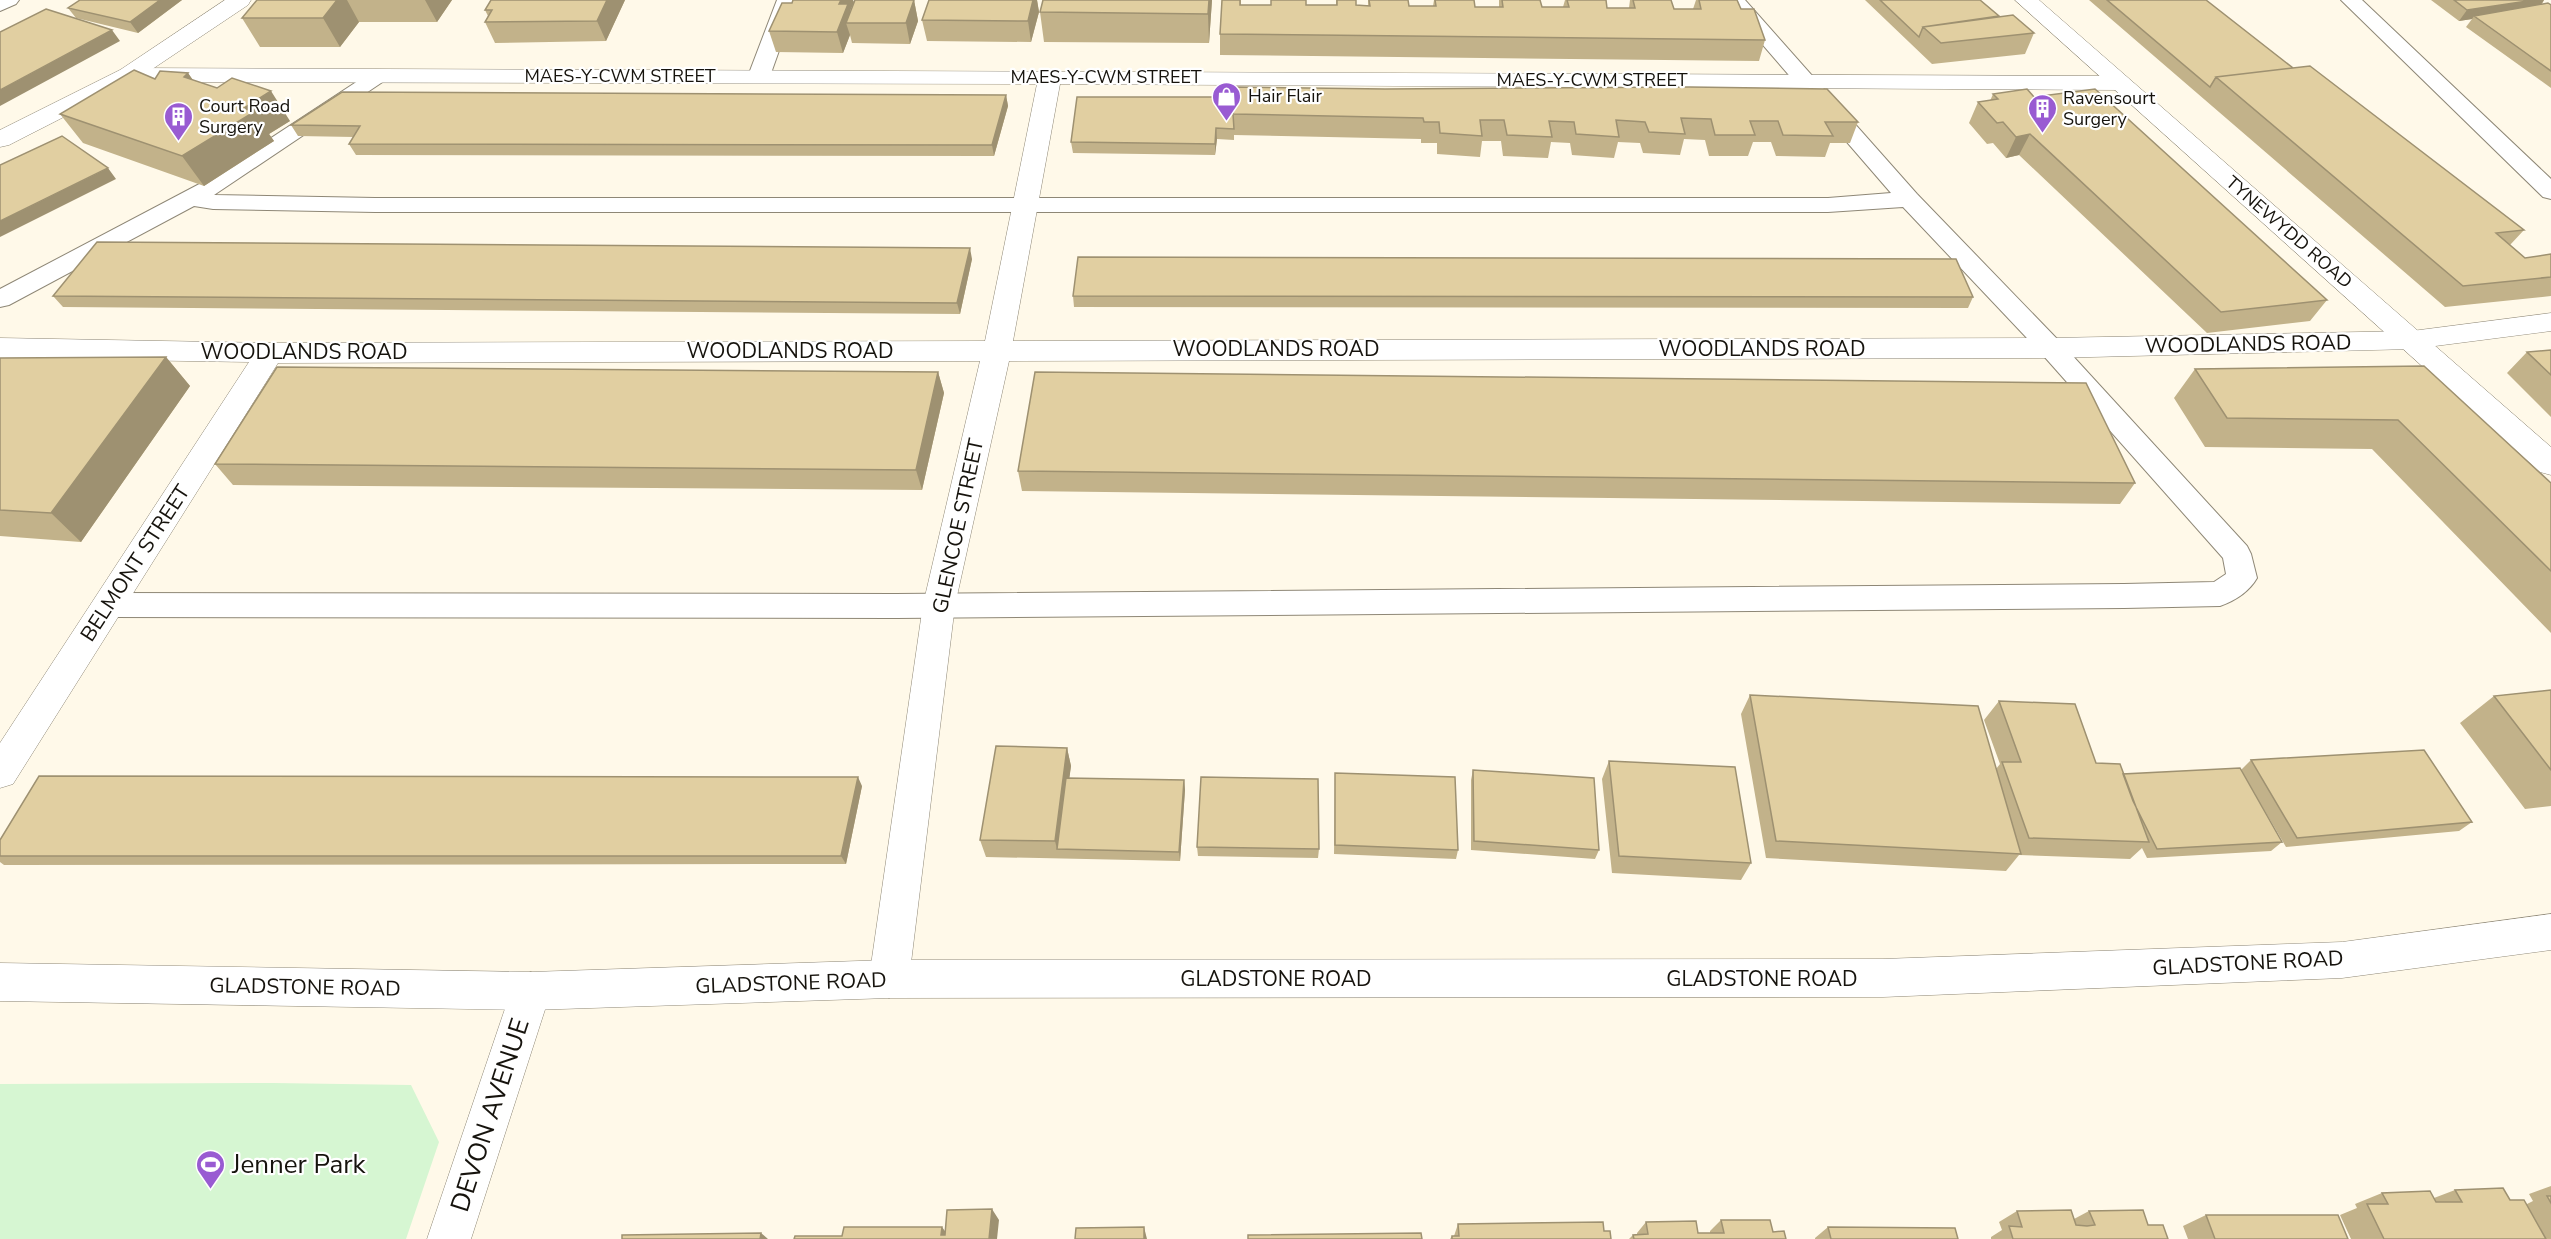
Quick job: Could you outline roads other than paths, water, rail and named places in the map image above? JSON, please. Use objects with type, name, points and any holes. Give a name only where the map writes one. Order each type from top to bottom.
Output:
[{"type":"street","points":[[0,140],[128,75],[240,0]]},
{"type":"street","name":"TYNEWYDD ROAD","points":[[2025,0],[2551,464]]},
{"type":"street","name":"MAES-Y-CWM STREET","points":[[128,75],[2120,83]]},
{"type":"street","name":"GLENCOE STREET","points":[[889,980],[939,605],[997,350],[1050,77]]},
{"type":"street","name":"WOODLANDS ROAD","points":[[0,348],[270,352],[2051,348],[2412,340],[2551,322]]},
{"type":"street","name":"BELMONT STREET","points":[[0,773],[270,352]]},
{"type":"street","name":"GLADSTONE ROAD","points":[[0,982],[531,991],[889,980],[1882,978],[2342,960],[2551,932]]},
{"type":"street","name":"DEVON AVENUE","points":[[448,1239],[531,991]]},
{"type":"lane","points":[[0,5],[9,0]]},
{"type":"lane","points":[[759,76],[787,0]]},
{"type":"lane","points":[[108,605],[939,605],[2172,595],[2220,594],[2242,578],[2237,554],[2051,348],[1909,199],[1734,0]]},
{"type":"lane","points":[[2351,0],[2551,192]]},
{"type":"lane","points":[[0,299],[192,198],[377,77]]},
{"type":"lane","points":[[192,198],[213,202],[375,205],[1828,205],[1909,199]]},
{"type":"place","name":"Hair Flair","points":[[1227,122]]},
{"type":"place","name":"Ravensourt Surgery","points":[[2042,134]]},
{"type":"place","name":"Court Road Surgery","points":[[178,142]]},
{"type":"place","name":"Jenner Park","points":[[211,1190]]}]
